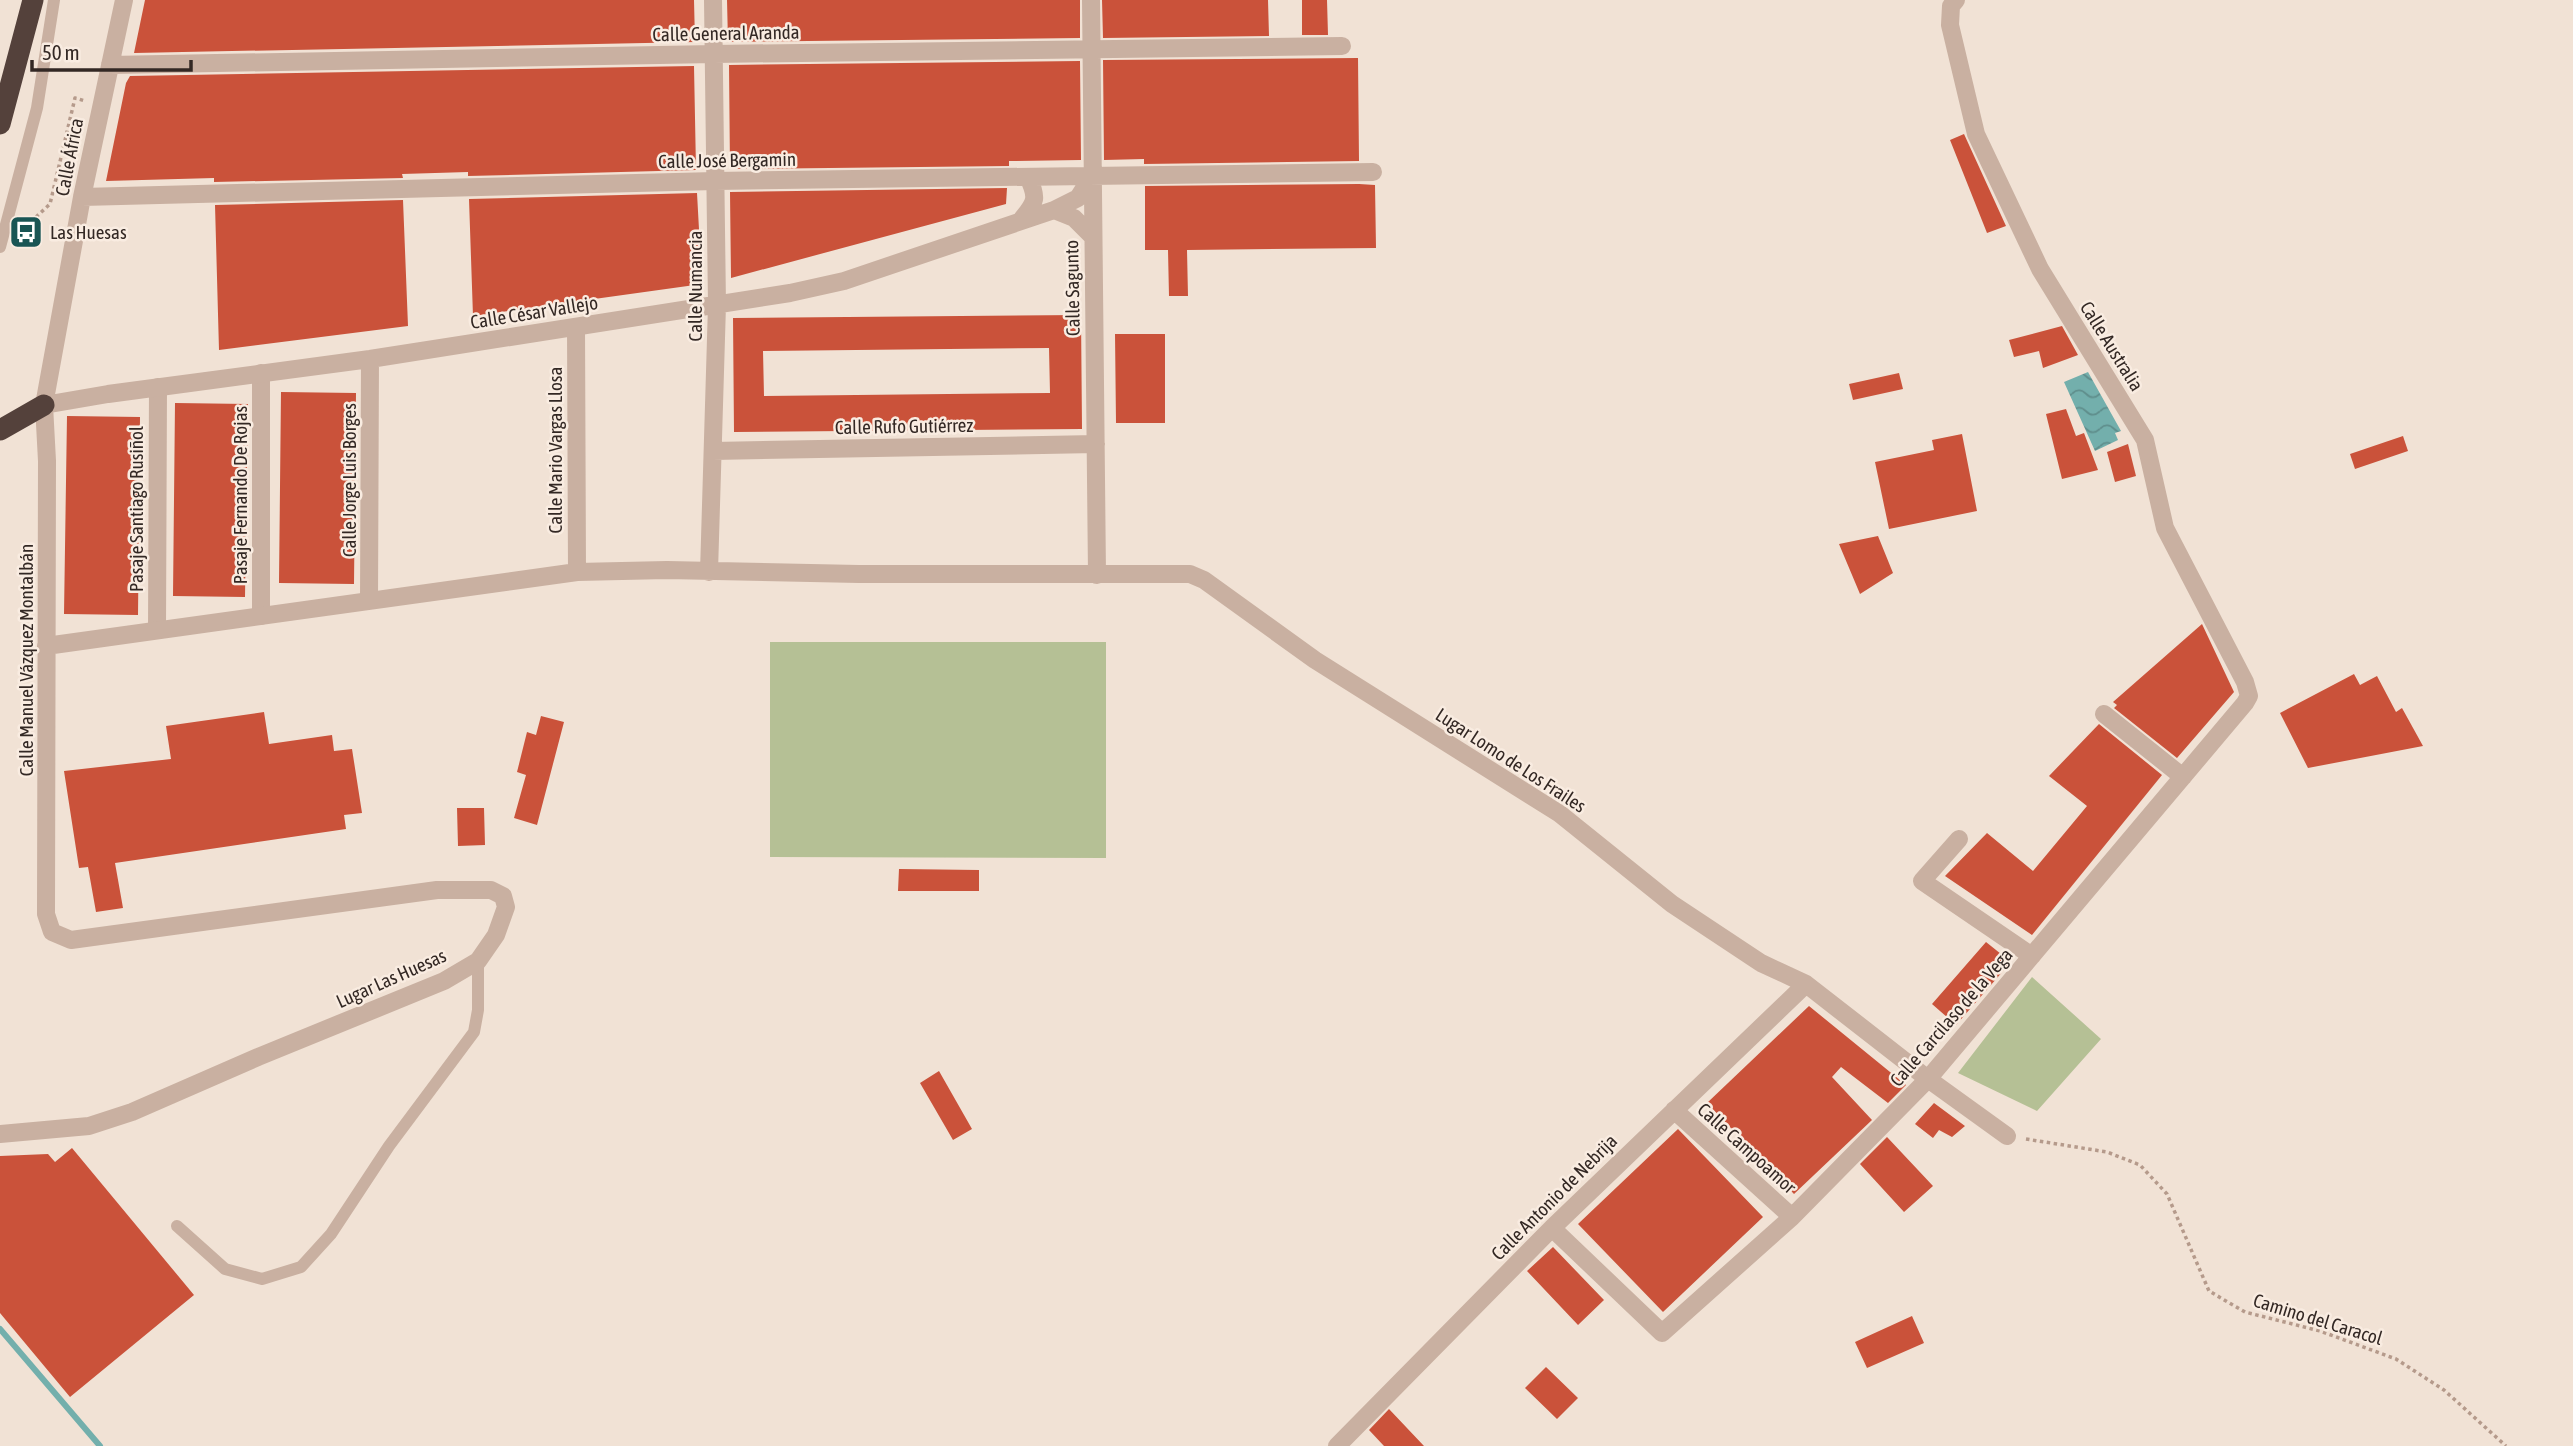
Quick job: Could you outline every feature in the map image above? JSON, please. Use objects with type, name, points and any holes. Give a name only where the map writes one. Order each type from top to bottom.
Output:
[{"type":"highway","points":[[0,124],[33,0]]},
{"type":"highway","points":[[0,430],[44,405]]},
{"type":"street","name":"Calle África","points":[[44,405],[82,197],[124,0]]},
{"type":"street","name":"Calle Numancia","points":[[709,572],[717,305],[713,0]]},
{"type":"street","name":"Calle Sagunto","points":[[1091,0],[1097,575]]},
{"type":"street","name":"Calle Australia","points":[[1954,3],[1950,25],[1976,134],[2039,269],[2145,440],[2165,528],[2248,688],[2249,696],[2245,703]]},
{"type":"street","name":"Calle General Aranda","points":[[110,65],[1342,46]]},
{"type":"street","name":"Calle José Bergamin","points":[[82,197],[715,181],[1373,172]]},
{"type":"street","name":"Calle César Vallejo","points":[[44,405],[370,359],[790,293],[844,281],[1054,210],[1078,198],[1092,176]]},
{"type":"street","points":[[1022,219],[1033,205],[1036,194],[1028,177]]},
{"type":"street","points":[[1054,210],[1074,218],[1093,237]]},
{"type":"street","name":"Calle Mario Vargas Llosa","points":[[576,327],[577,572]]},
{"type":"street","name":"Calle Jorge Luis Borges","points":[[369,601],[370,359]]},
{"type":"street","name":"Pasaje Fernando De Rojas","points":[[261,373],[261,616]]},
{"type":"street","name":"Pasaje Santiago Rusiñol","points":[[157,630],[158,387]]},
{"type":"street","name":"Calle Manuel Vázquez Montalbán","points":[[44,405],[47,461],[46,914]]},
{"type":"street","name":"Calle Rufo Gutiérrez","points":[[713,451],[1096,444]]},
{"type":"street","points":[[46,646],[577,572],[1097,575]]},
{"type":"street","name":"Lugar Lomo de Los Frailes","points":[[1097,575],[1189,574],[1204,580],[1315,660],[1560,814],[1672,904],[1760,963],[1807,984],[1928,1079],[2007,1136]]},
{"type":"street","name":"Calle Carcilaso de la Vega","points":[[1552,1228],[1662,1333],[1792,1217],[1928,1079],[2245,703]]},
{"type":"street","points":[[2104,714],[2183,778]]},
{"type":"street","points":[[1959,839],[1922,881],[2032,956]]},
{"type":"street","name":"Lugar Las Huesas","points":[[0,1133],[89,1126],[132,1112],[444,981],[478,961],[496,936],[506,907],[503,896],[491,890],[437,890],[71,940],[52,932],[46,914]]},
{"type":"street","name":"Calle Antonio de Nebrija","points":[[1337,1446],[1552,1228],[1807,984]]},
{"type":"street","name":"Calle Campoamor","points":[[1674,1110],[1792,1217]]},
{"type":"lane","points":[[0,247],[37,108],[54,0]]},
{"type":"lane","points":[[177,1226],[225,1269],[262,1279],[301,1266],[331,1234],[389,1146],[474,1032],[478,1010],[478,961]]},
{"type":"path","points":[[36,217],[50,204],[75,98],[101,104]]},
{"type":"path","name":"Camino del Caracol","points":[[2007,1136],[2107,1152],[2140,1165],[2167,1194],[2209,1291],[2245,1312],[2320,1331],[2396,1359],[2444,1390],[2506,1446]]},
{"type":"green space","points":[[770,642],[1106,642],[1106,858],[770,857]]},
{"type":"green space","points":[[2032,977],[2101,1039],[2037,1111],[1958,1073]]},
{"type":"water","points":[[2088,372],[2121,431],[2115,433],[2118,440],[2095,451],[2064,382]]},
{"type":"building","points":[[145,0],[694,0],[695,42],[134,53]]},
{"type":"building","points":[[727,0],[1080,0],[1080,38],[728,42]]},
{"type":"building","points":[[1102,0],[1268,0],[1269,36],[1103,38]]},
{"type":"building","points":[[1302,0],[1327,0],[1328,35],[1302,35]]},
{"type":"building","points":[[1358,58],[1359,161],[1144,164],[1144,159],[1104,160],[1103,60]]},
{"type":"building","points":[[1080,61],[1081,160],[1009,161],[1009,166],[730,169],[729,65]]},
{"type":"building","points":[[694,66],[696,170],[468,176],[468,172],[402,174],[403,178],[214,182],[214,178],[106,181],[126,83],[130,76]]},
{"type":"building","points":[[1964,134],[2006,226],[1987,233],[1950,140]]},
{"type":"building","points":[[1375,185],[1376,248],[1187,250],[1188,296],[1169,296],[1168,250],[1145,250],[1145,186]]},
{"type":"building","points":[[1007,188],[1006,204],[731,278],[730,192]]},
{"type":"building","points":[[697,193],[702,284],[473,316],[469,199]]},
{"type":"building","points":[[403,200],[408,326],[219,350],[215,205]]},
{"type":"building","points":[[1081,315],[1082,429],[734,432],[733,318]],"holes":[[[1049,348],[1050,393],[764,396],[763,351]]]},
{"type":"building","points":[[2062,326],[2078,355],[2043,368],[2039,351],[2014,357],[2009,340]]},
{"type":"building","points":[[1115,334],[1165,334],[1165,423],[1116,423]]},
{"type":"building","points":[[1899,373],[1903,389],[1853,400],[1849,384]]},
{"type":"building","points":[[281,392],[356,393],[354,584],[279,583]]},
{"type":"building","points":[[175,403],[248,404],[245,597],[173,596]]},
{"type":"building","points":[[2066,409],[2076,436],[2084,433],[2098,470],[2062,479],[2046,414]]},
{"type":"building","points":[[67,416],[140,417],[138,615],[64,614]]},
{"type":"building","points":[[1962,434],[1977,511],[1889,529],[1875,462],[1934,450],[1932,440]]},
{"type":"building","points":[[2403,436],[2408,451],[2355,469],[2350,454]]},
{"type":"building","points":[[2128,444],[2136,476],[2115,482],[2107,452]]},
{"type":"building","points":[[1878,536],[1893,573],[1860,594],[1839,544]]},
{"type":"building","points":[[2202,624],[2234,692],[2177,758],[2114,708],[2117,705],[2113,702]]},
{"type":"building","points":[[2354,674],[2360,685],[2377,676],[2396,712],[2402,708],[2423,746],[2308,768],[2280,713]]},
{"type":"building","points":[[264,712],[269,744],[332,735],[334,751],[352,749],[362,813],[344,815],[346,829],[115,863],[123,908],[96,912],[88,867],[79,868],[64,771],[171,759],[166,726]]},
{"type":"building","points":[[541,716],[564,722],[537,825],[514,818],[526,775],[517,772],[527,732],[536,735]]},
{"type":"building","points":[[2099,724],[2162,775],[2032,935],[1945,876],[1987,833],[2033,871],[2087,806],[2049,776]]},
{"type":"building","points":[[457,808],[484,808],[485,845],[458,846]]},
{"type":"building","points":[[899,869],[979,870],[979,891],[898,891]]},
{"type":"building","points":[[1986,942],[2011,962],[1956,1025],[1932,1004]]},
{"type":"building","points":[[1809,1006],[1906,1085],[1888,1103],[1841,1067],[1832,1077],[1872,1120],[1794,1194],[1707,1103]]},
{"type":"building","points":[[939,1071],[972,1129],[953,1140],[920,1083]]},
{"type":"building","points":[[1934,1103],[1965,1126],[1952,1137],[1939,1130],[1933,1138],[1915,1124]]},
{"type":"building","points":[[1678,1129],[1763,1217],[1663,1312],[1578,1224]]},
{"type":"building","points":[[1887,1137],[1933,1186],[1904,1212],[1860,1164]]},
{"type":"building","points":[[72,1148],[194,1295],[70,1397],[0,1313],[0,1156],[48,1154],[55,1162]]},
{"type":"building","points":[[1553,1247],[1604,1300],[1578,1325],[1527,1271]]},
{"type":"building","points":[[1912,1316],[1924,1343],[1867,1368],[1855,1342]]},
{"type":"building","points":[[1546,1367],[1578,1398],[1557,1419],[1525,1388]]},
{"type":"building","points":[[1389,1409],[1424,1446],[1384,1446],[1369,1430]]},
{"type":"waterway","points":[[0,1329],[100,1446]]},
{"type":"place","name":"Las Huesas","points":[[26,232]]}]
